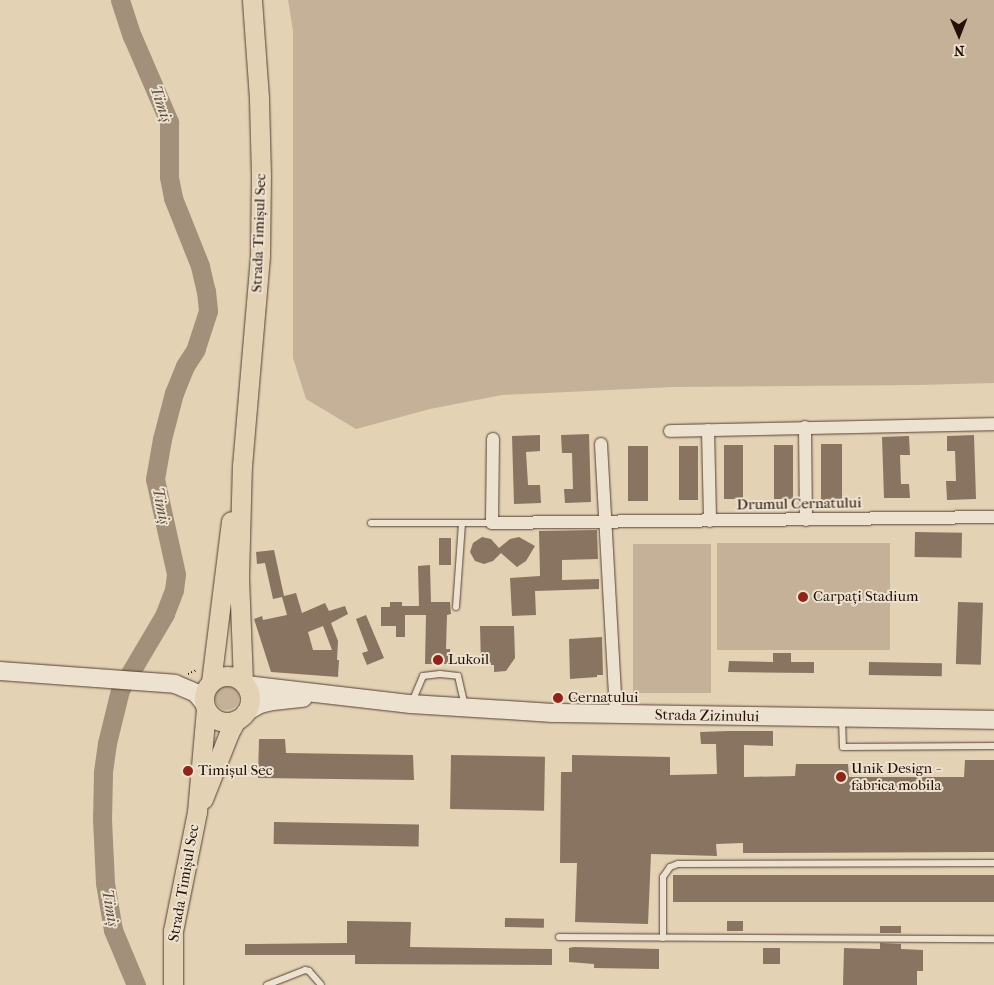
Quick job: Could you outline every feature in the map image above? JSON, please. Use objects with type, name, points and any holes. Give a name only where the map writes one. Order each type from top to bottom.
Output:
[{"type":"main road","name":"Strada Timișul Sec","points":[[244,683],[239,614],[242,466],[260,255],[259,98],[252,0]]},
{"type":"main road","name":"Strada Timișul Sec","points":[[173,985],[173,931],[197,812],[208,695],[227,545],[242,466]]},
{"type":"main road","points":[[0,671],[77,678],[185,682],[208,695]]},
{"type":"main road","points":[[230,676],[244,683],[251,699],[241,716],[222,722],[210,714],[208,695],[220,677],[230,676]]},
{"type":"main road","name":"Strada Zizinului","points":[[244,683],[311,691],[331,696],[465,708],[616,714],[994,720]]},
{"type":"main road","name":"Strada Zizinului","points":[[241,716],[260,704],[273,701],[331,696]]},
{"type":"main road","name":"Strada Timișul Sec","points":[[197,812],[209,788],[229,733],[241,716]]},
{"type":"street","points":[[670,431],[994,424]]},
{"type":"street","points":[[805,427],[806,520]]},
{"type":"street","points":[[708,430],[710,521]]},
{"type":"street","points":[[492,438],[492,523]]},
{"type":"street","points":[[601,444],[616,714]]},
{"type":"street","name":"Drumul Cernatului","points":[[492,523],[994,517]]},
{"type":"lane","points":[[456,606],[462,523]]},
{"type":"lane","points":[[371,524],[492,523]]},
{"type":"lane","points":[[411,704],[423,676],[440,674],[458,676],[465,708]]},
{"type":"lane","points":[[842,717],[843,747],[994,746]]},
{"type":"lane","points":[[663,938],[663,877],[670,867],[678,864],[994,863]]},
{"type":"lane","points":[[559,937],[994,939]]},
{"type":"lane","points":[[267,985],[305,970],[309,971],[321,985]]},
{"type":"shaded area","points":[[288,0],[994,0],[994,383],[674,387],[502,395],[430,409],[356,429],[306,399],[293,358],[293,31]]},
{"type":"shaded area","name":"Carpați Stadium","points":[[717,543],[890,543],[890,650],[717,650]]},
{"type":"shaded area","points":[[633,544],[711,544],[711,693],[633,693]]},
{"type":"shaded area","points":[[227,686],[232,687],[238,693],[238,703],[232,709],[227,710],[222,709],[216,703],[215,698],[216,693],[222,687]]},
{"type":"building","points":[[589,434],[591,502],[565,503],[564,489],[573,489],[572,453],[562,453],[561,435]]},
{"type":"building","points":[[540,435],[540,451],[526,452],[528,485],[540,485],[541,503],[514,504],[512,436]]},
{"type":"building","points":[[974,435],[976,499],[947,500],[946,481],[956,481],[955,451],[947,451],[947,436]]},
{"type":"building","points":[[909,436],[910,455],[900,455],[901,484],[909,484],[910,498],[884,498],[882,437]]},
{"type":"building","points":[[821,444],[842,444],[842,500],[821,500]]},
{"type":"building","points":[[724,445],[743,445],[743,499],[724,499]]},
{"type":"building","points":[[774,445],[793,445],[793,499],[774,499]]},
{"type":"building","points":[[628,446],[648,446],[648,501],[628,501]]},
{"type":"building","points":[[679,446],[698,446],[698,500],[679,500]]},
{"type":"building","points":[[597,530],[598,559],[562,560],[562,580],[599,579],[599,589],[535,591],[536,615],[512,616],[510,578],[540,576],[539,531]]},
{"type":"building","points":[[915,532],[962,533],[962,558],[915,557]]},
{"type":"building","points":[[482,537],[491,539],[499,548],[510,539],[519,537],[535,546],[526,561],[517,567],[501,553],[493,561],[484,564],[475,561],[470,552],[473,543]]},
{"type":"building","points":[[439,538],[451,538],[451,565],[439,565]]},
{"type":"building","points":[[274,550],[284,596],[296,593],[302,613],[325,603],[329,611],[345,606],[348,614],[331,623],[338,641],[338,677],[271,672],[254,619],[262,616],[263,620],[287,615],[282,597],[273,599],[265,563],[257,564],[256,552]],"holes":[[[323,626],[332,650],[313,650],[308,632]]]},
{"type":"building","points":[[430,565],[431,602],[450,602],[451,614],[447,615],[446,649],[450,649],[450,664],[425,664],[426,615],[405,615],[405,637],[396,637],[396,626],[381,626],[381,607],[390,607],[390,602],[402,602],[402,606],[419,606],[418,566]]},
{"type":"building","points":[[958,602],[983,603],[981,665],[956,664]]},
{"type":"building","points":[[366,615],[384,658],[367,665],[362,653],[368,651],[356,619]]},
{"type":"building","points":[[480,626],[514,626],[515,658],[506,671],[494,672],[494,665],[481,665]]},
{"type":"building","points":[[602,637],[603,675],[570,679],[569,639]]},
{"type":"building","points":[[773,653],[791,653],[791,662],[814,662],[814,673],[728,672],[729,661],[773,662]]},
{"type":"building","points":[[869,662],[942,663],[942,676],[869,675]]},
{"type":"building","points":[[773,731],[773,746],[744,745],[744,777],[795,776],[796,764],[848,764],[849,777],[964,777],[965,760],[994,760],[994,852],[743,853],[743,843],[716,844],[717,856],[651,854],[648,924],[575,922],[577,863],[560,863],[561,772],[572,772],[572,755],[670,757],[670,775],[717,774],[716,744],[701,744],[700,732]]},
{"type":"building","points":[[259,739],[285,739],[286,753],[413,755],[414,780],[258,778]]},
{"type":"building","points":[[451,755],[545,757],[544,811],[450,809]]},
{"type":"building","points":[[274,822],[419,825],[419,847],[274,844]]},
{"type":"building","points":[[673,875],[994,875],[994,902],[673,902]]},
{"type":"building","points":[[505,918],[544,919],[544,928],[505,927]]},
{"type":"building","points":[[347,921],[411,922],[410,947],[552,949],[552,965],[355,964],[355,955],[245,955],[245,944],[347,943]]},
{"type":"building","points":[[727,921],[743,921],[743,931],[727,931]]},
{"type":"building","points":[[880,926],[901,926],[901,933],[880,933]]},
{"type":"building","points":[[880,943],[901,944],[901,949],[923,950],[923,971],[917,971],[917,985],[843,985],[844,948],[880,949]]},
{"type":"building","points":[[569,948],[659,949],[659,969],[594,968],[594,964],[569,962]]},
{"type":"building","points":[[763,948],[780,948],[780,964],[763,964]]},
{"type":"waterway","name":"Timiș","points":[[120,0],[132,36],[169,122],[169,177],[173,198],[200,266],[206,291],[208,311],[196,349],[185,366],[174,393],[162,439],[155,479],[176,574],[174,590],[165,614],[120,690],[107,743],[103,773],[102,819],[105,883],[113,930],[136,985]]},
{"type":"place","name":"Carpați Stadium","points":[[803,597]]},
{"type":"place","name":"Lukoil","points":[[438,660]]},
{"type":"place","name":"Cernatului","points":[[558,698]]},
{"type":"place","name":"Timișul Sec","points":[[188,771]]},
{"type":"place","name":"Unik Design - fabrica mobila","points":[[841,777]]}]
